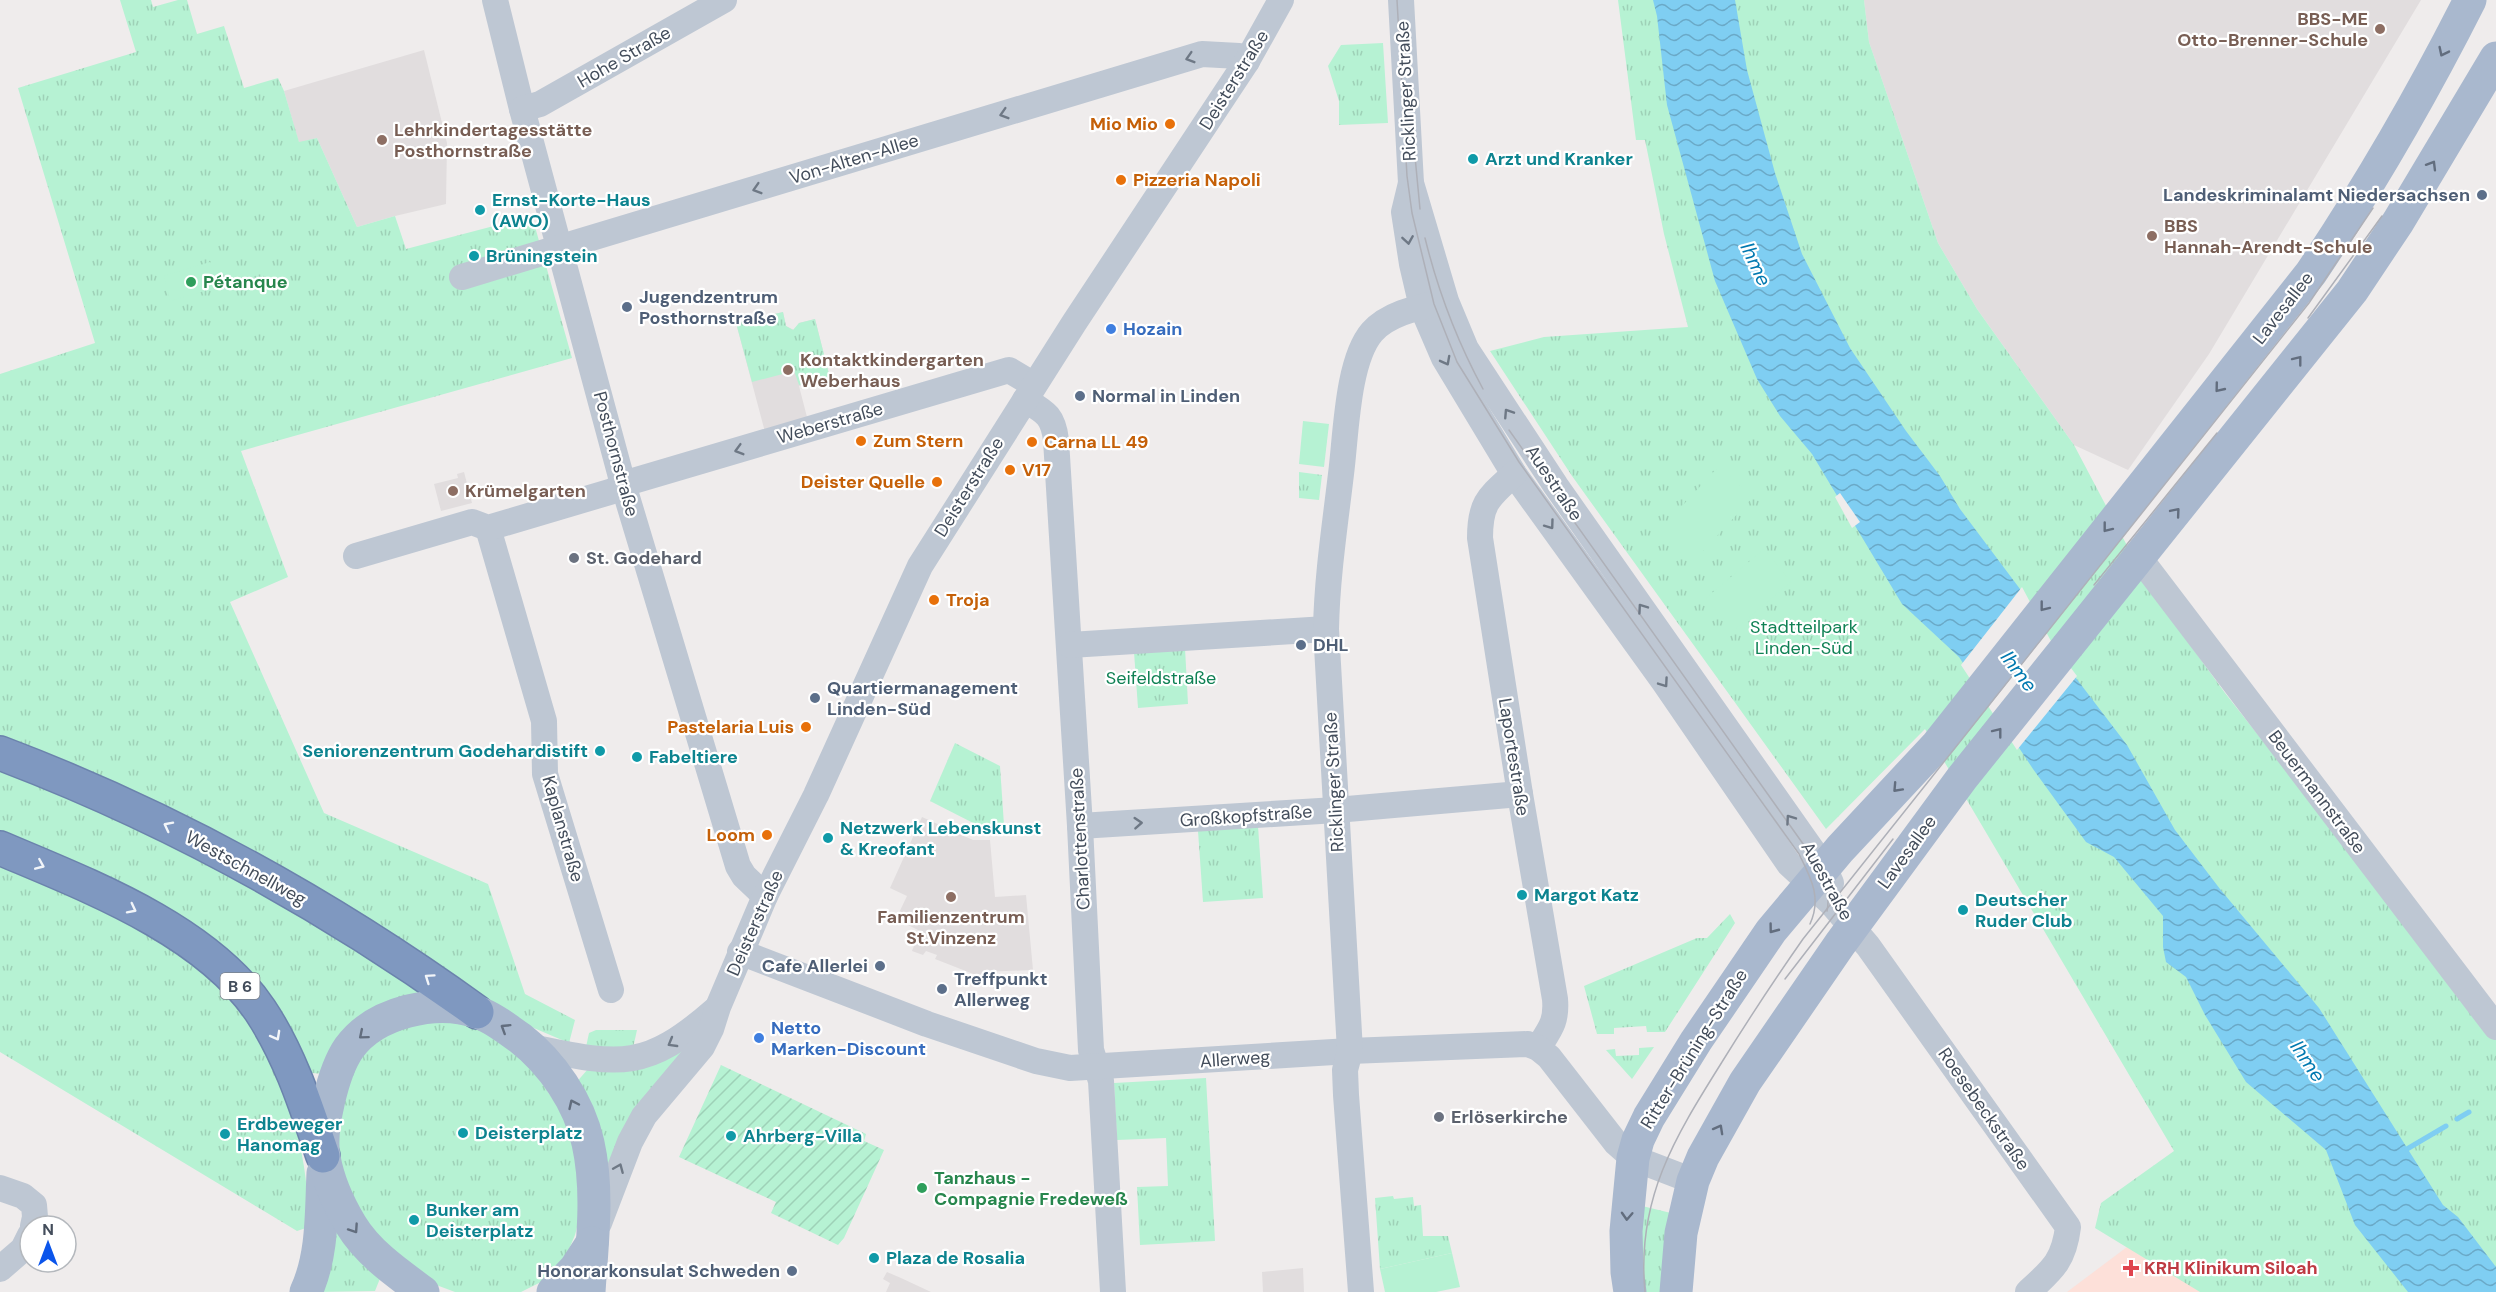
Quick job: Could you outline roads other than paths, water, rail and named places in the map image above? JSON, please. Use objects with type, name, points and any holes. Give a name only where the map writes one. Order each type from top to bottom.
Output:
[{"type":"highway","name":"Westschnellweg","points":[[0,753],[68,778],[218,852],[378,943],[477,1012]]},
{"type":"highway","name":"B 6","points":[[0,848],[46,867],[146,916],[203,953],[227,973],[259,1008],[287,1056],[323,1156]]},
{"type":"main road","name":"Lavesallee","points":[[1817,876],[1936,745],[2311,273],[2360,200],[2419,99],[2470,0]]},
{"type":"main road","points":[[2138,556],[2196,488],[2352,291],[2398,222],[2496,58]]},
{"type":"main road","name":"Lavesallee","points":[[1852,926],[1962,778],[2138,556]]},
{"type":"main road","name":"Ritter-Brüning-Straße","points":[[1630,1292],[1626,1231],[1633,1158],[1638,1140],[1649,1117],[1696,1041],[1771,931],[1817,876]]},
{"type":"main road","points":[[1676,1292],[1681,1233],[1693,1181],[1703,1157],[1744,1082],[1852,926]]},
{"type":"main road","name":"B 6","points":[[423,1292],[379,1258],[351,1226],[332,1184],[323,1156],[326,1113],[337,1071],[349,1047],[380,1022],[393,1015],[406,1011],[446,1008],[477,1012],[504,1027],[531,1047],[549,1066],[570,1096],[588,1141],[592,1169],[594,1212],[589,1292]]},
{"type":"main road","points":[[306,1292],[316,1263],[319,1241],[323,1156]]},
{"type":"main road","points":[[553,1292],[570,1275],[592,1243]]},
{"type":"street","name":"Posthornstraße","points":[[495,0],[623,484],[738,866],[744,876],[765,896]]},
{"type":"street","name":"Hohe Straße","points":[[522,109],[540,104],[724,0]]},
{"type":"street","name":"Deisterstraße","points":[[592,1243],[614,1180],[644,1116],[702,1047],[765,896],[816,795],[920,566],[1029,392],[1247,61],[1281,0]]},
{"type":"street","name":"Ricklinger Straße","points":[[1361,1292],[1345,1070],[1350,1051],[1326,629],[1327,589],[1351,391],[1359,356],[1367,339],[1381,324],[1434,304],[1422,213],[1411,183],[1401,0]]},
{"type":"street","name":"Von-Alten-Allee","points":[[462,277],[1202,54],[1239,56],[1247,61]]},
{"type":"street","name":"Auestraße","points":[[1434,304],[1444,358],[1514,474],[1664,682],[1789,864],[1817,876]]},
{"type":"street","name":"Auestraße","points":[[1434,304],[1852,926]]},
{"type":"street","name":"Weberstraße","points":[[488,528],[613,491],[623,484],[1010,370],[1029,392]]},
{"type":"street","name":"Charlottenstraße","points":[[1029,392],[1054,425],[1070,645],[1091,1050],[1101,1081],[1113,1292]]},
{"type":"street","name":"Laportestraße","points":[[1514,474],[1489,498],[1480,515],[1480,538],[1556,1007],[1553,1024],[1538,1048]]},
{"type":"street","points":[[356,556],[472,522],[488,528]]},
{"type":"street","name":"Kaplanstraße","points":[[488,528],[544,721],[545,774],[611,990]]},
{"type":"street","name":"Beuermannstraße","points":[[2138,556],[2496,1027]]},
{"type":"street","points":[[1070,645],[1326,629]]},
{"type":"street","name":"Großkopfstraße","points":[[1080,826],[1336,810],[1520,794]]},
{"type":"street","name":"Roesebeckstraße","points":[[1852,926],[2068,1227],[2066,1247],[2054,1269],[2028,1292]]},
{"type":"street","name":"Allerweg","points":[[740,952],[906,1016],[1036,1061],[1070,1068],[1515,1042],[1538,1048]]},
{"type":"street","name":"Deisterstraße","points":[[531,1047],[594,1060],[614,1061],[637,1058],[677,1041],[718,1007]]},
{"type":"street","points":[[1538,1048],[1549,1057],[1616,1143],[1633,1158],[1693,1181]]},
{"type":"street","points":[[0,1188],[23,1196],[34,1205],[35,1214]]},
{"type":"street","points":[[0,1269],[18,1253]]},
{"type":"water","name":"Ihme","points":[[1653,0],[1735,0],[1747,70],[1775,173],[1802,254],[1850,348],[1906,431],[1940,476],[1960,509],[2020,589],[2050,644],[2127,745],[2175,830],[2220,889],[2319,1008],[2443,1205],[2458,1217],[2496,1267],[2496,1292],[2408,1292],[2355,1225],[2326,1150],[2246,1082],[2205,1015],[2186,977],[2166,962],[2163,947],[2163,916],[2114,857],[2086,842],[2033,769],[1959,657],[1902,604],[1812,454],[1780,416],[1757,379],[1715,281],[1667,105],[1657,16]]},
{"type":"waterway","points":[[2457,1119],[2469,1112]]},
{"type":"waterway","points":[[2407,1149],[2446,1126]]},
{"type":"tram line","points":[[1397,0],[1407,176],[1412,213],[1434,304],[1457,362],[1519,462],[1799,854],[1811,880],[1815,897],[1810,924]]},
{"type":"tram line","points":[[1412,125],[1420,209]]},
{"type":"tram line","points":[[1645,1292],[1644,1258],[1647,1227],[1653,1198],[1663,1170],[1689,1116],[1772,984],[1803,939],[2309,303],[2373,208]]},
{"type":"tram line","points":[[2308,318],[2382,216]]},
{"type":"tram line","points":[[1425,238],[1449,315],[1483,389]]},
{"type":"tram line","points":[[1509,430],[1806,848],[1826,885],[1827,911]]},
{"type":"tram line","points":[[2094,585],[2217,433]]},
{"type":"tram line","points":[[1785,979],[1893,839]]},
{"type":"place","name":"BBS-ME Otto-Brenner-Schule","points":[[2380,29]]},
{"type":"place","name":"Mio Mio","points":[[1170,124]]},
{"type":"place","name":"Lehrkindertagesstätte Posthornstraße","points":[[382,140]]},
{"type":"place","name":"Arzt und Kranker","points":[[1473,159]]},
{"type":"place","name":"Pizzeria Napoli","points":[[1121,180]]},
{"type":"place","name":"Landeskriminalamt Niedersachsen","points":[[2482,195]]},
{"type":"place","name":"Ernst-Korte-Haus (AWO)","points":[[480,210]]},
{"type":"place","name":"BBS Hannah-Arendt-Schule","points":[[2152,236]]},
{"type":"place","name":"Brüningstein","points":[[474,256]]},
{"type":"place","name":"Pétanque","points":[[191,282]]},
{"type":"place","name":"Jugendzentrum Posthornstraße","points":[[627,307]]},
{"type":"place","name":"Hozain","points":[[1111,329]]},
{"type":"place","name":"Kontaktkindergarten Weberhaus","points":[[788,370]]},
{"type":"place","name":"Normal in Linden","points":[[1080,396]]},
{"type":"place","name":"Zum Stern","points":[[861,441]]},
{"type":"place","name":"Carna LL 49","points":[[1032,442]]},
{"type":"place","name":"V17","points":[[1010,470]]},
{"type":"place","name":"Deister Quelle","points":[[937,482]]},
{"type":"place","name":"Krümelgarten","points":[[453,491]]},
{"type":"place","name":"St. Godehard","points":[[574,558]]},
{"type":"place","name":"Troja","points":[[934,600]]},
{"type":"place","name":"DHL","points":[[1301,645]]},
{"type":"place","name":"Quartiermanagement Linden-Süd","points":[[815,698]]},
{"type":"place","name":"Pastelaria Luis","points":[[806,727]]},
{"type":"place","name":"Seniorenzentrum Godehardistift","points":[[600,751]]},
{"type":"place","name":"Fabeltiere","points":[[637,757]]},
{"type":"place","name":"Loom","points":[[767,835]]},
{"type":"place","name":"Netzwerk Lebenskunst & Kreofant","points":[[828,838]]},
{"type":"place","name":"Margot Katz","points":[[1522,895]]},
{"type":"place","name":"Familienzentrum St.Vinzenz","points":[[951,897]]},
{"type":"place","name":"Deutscher Ruder Club","points":[[1963,910]]},
{"type":"place","name":"Cafe Allerlei","points":[[880,966]]},
{"type":"place","name":"Treffpunkt Allerweg","points":[[942,989]]},
{"type":"place","name":"Netto Marken-Discount","points":[[759,1038]]},
{"type":"place","name":"Erlöserkirche","points":[[1439,1117]]},
{"type":"place","name":"Deisterplatz","points":[[463,1133]]},
{"type":"place","name":"Erdbeweger Hanomag","points":[[225,1134]]},
{"type":"place","name":"Ahrberg-Villa","points":[[731,1136]]},
{"type":"place","name":"Tanzhaus - Compagnie Fredeweß","points":[[922,1188]]},
{"type":"place","name":"Bunker am Deisterplatz","points":[[414,1220]]},
{"type":"place","name":"Plaza de Rosalia","points":[[874,1258]]},
{"type":"place","name":"KRH Klinikum Siloah","points":[[2131,1268]]},
{"type":"place","name":"Honorarkonsulat Schweden","points":[[792,1271]]},
{"type":"park label","name":"Stadtteilpark Linden-Süd","points":[[1804,637]]},
{"type":"park label","name":"Seifeldstraße","points":[[1161,678]]}]
